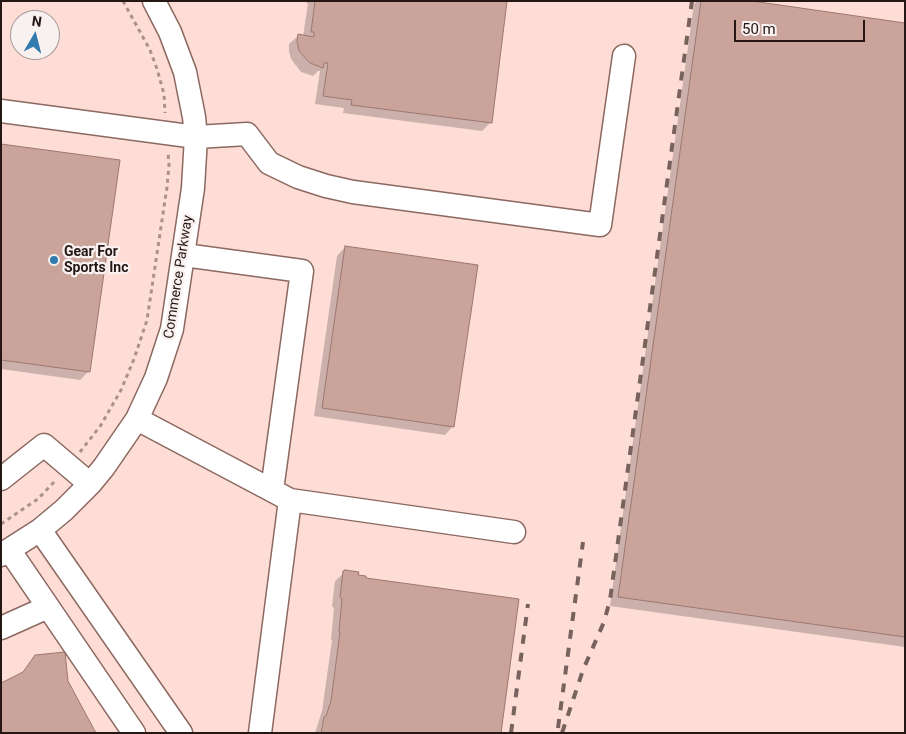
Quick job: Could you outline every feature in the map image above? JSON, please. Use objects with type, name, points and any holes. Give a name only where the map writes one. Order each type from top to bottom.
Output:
[{"type":"street","name":"Commerce Parkway","points":[[6,553],[40,530],[90,484],[126,437],[137,419],[165,352],[172,329],[193,188],[196,137],[185,72],[170,32],[154,1]]},
{"type":"street","points":[[1,111],[196,137],[247,134],[269,163],[298,177],[344,190],[600,225],[624,56]]},
{"type":"street","points":[[184,255],[302,271],[260,733]]},
{"type":"street","points":[[137,419],[281,495],[514,532]]},
{"type":"street","points":[[1,479],[44,445],[90,484]]},
{"type":"street","points":[[40,530],[181,733]]},
{"type":"street","points":[[6,553],[48,607],[134,733]]},
{"type":"street","points":[[1,628],[48,607]]},
{"type":"path","points":[[122,1],[146,43],[157,69],[164,94],[165,114]]},
{"type":"path","points":[[80,452],[101,425],[121,390],[147,320],[167,187],[168,145]]},
{"type":"path","points":[[1,524],[38,499],[54,482]]},
{"type":"building","points":[[315,1],[507,1],[492,123],[351,105],[352,100],[323,96],[328,63],[324,63],[323,68],[310,63],[299,51],[297,41],[298,34],[314,37],[314,32],[311,32]]},
{"type":"building","points":[[701,1],[752,1],[905,23],[905,637],[618,597]]},
{"type":"building","name":"Gear For Sports Inc","points":[[1,144],[120,160],[90,372],[1,360]]},
{"type":"building","points":[[345,246],[478,265],[454,427],[322,408]]},
{"type":"building","points":[[343,571],[359,572],[358,575],[366,576],[366,578],[519,599],[501,733],[321,733],[324,717],[331,701],[340,632],[342,599],[340,597]]},
{"type":"building","points":[[65,652],[68,681],[96,733],[1,733],[1,683],[23,672],[35,655]]},
{"type":"railway","points":[[562,733],[583,670],[604,622],[610,600],[692,1]]},
{"type":"railway","points":[[558,728],[583,542]]},
{"type":"railway","points":[[511,733],[528,604]]},
{"type":"place","name":"Gear For Sports Inc","points":[[54,260]]}]
